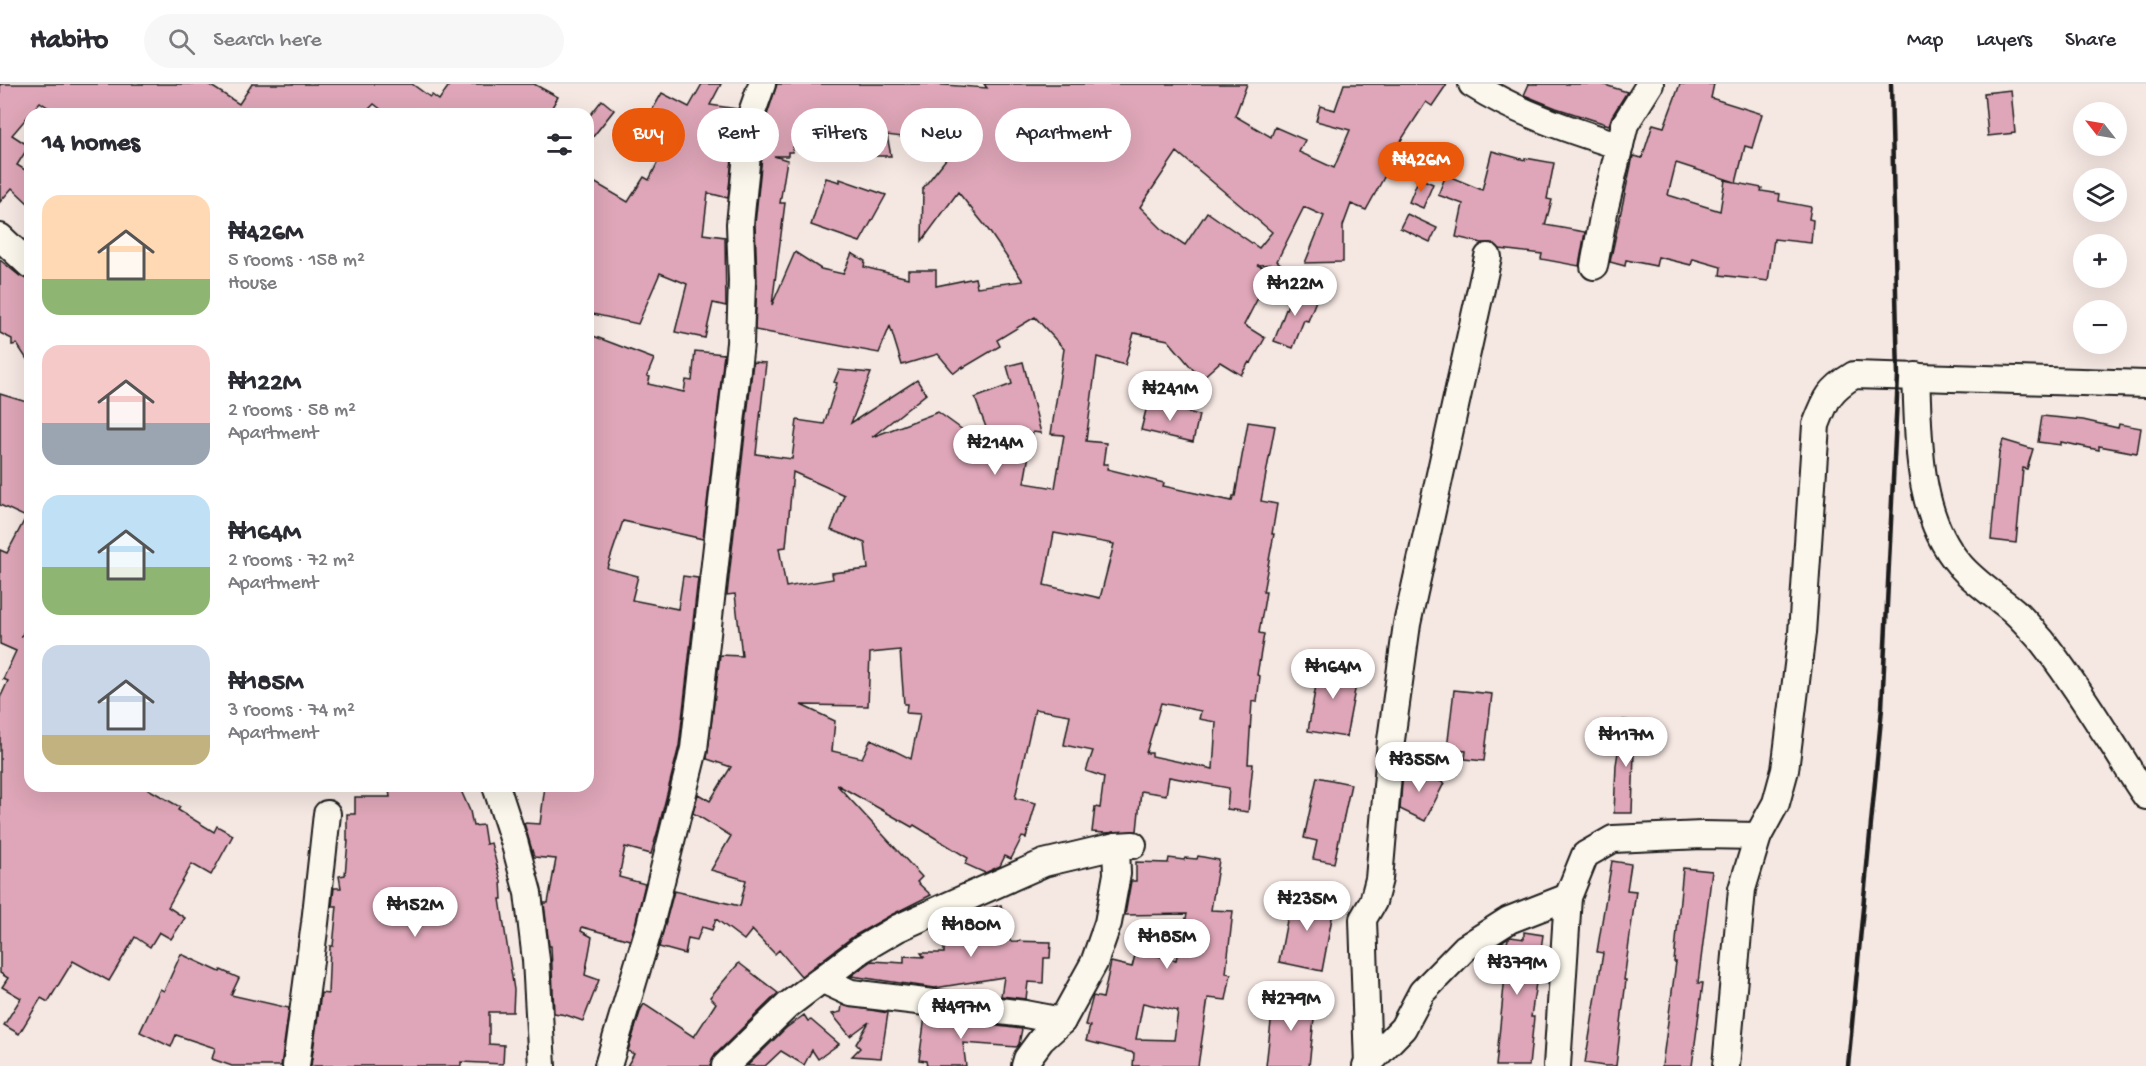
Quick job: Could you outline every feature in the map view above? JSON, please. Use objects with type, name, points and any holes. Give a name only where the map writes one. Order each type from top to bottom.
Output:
[{"type":"street","points":[[608,1066],[650,925],[694,749],[740,343],[742,280],[740,224],[751,115],[762,84]]},
{"type":"street","points":[[1472,84],[1494,98],[1566,129],[1620,147]]},
{"type":"street","points":[[1594,266],[1605,207],[1625,124],[1650,84]]},
{"type":"street","points":[[0,237],[24,259]]},
{"type":"street","points":[[1367,1066],[1364,919],[1373,902],[1379,879],[1391,740],[1407,624],[1488,257]]},
{"type":"street","points":[[1726,1066],[1742,889],[1758,836],[1776,803],[1785,770],[1802,633],[1816,425],[1827,398],[1839,384],[1854,375],[2146,384]]},
{"type":"street","points":[[1916,376],[1920,448],[1926,489],[1943,539],[1957,562],[1981,587],[2015,612],[2043,643],[2104,730],[2146,796]]},
{"type":"street","points":[[498,792],[528,893],[536,960],[542,1066]]},
{"type":"street","points":[[296,1066],[327,814]]},
{"type":"street","points":[[1557,1066],[1568,897],[1585,855],[1613,839],[1702,835],[1758,836]]},
{"type":"street","points":[[725,1066],[788,1005],[862,949],[898,928],[1044,863],[1125,845],[1108,923],[1094,963],[1062,1021],[1041,1040],[1024,1066]]},
{"type":"street","points":[[1367,1066],[1403,1028],[1422,992],[1465,948],[1509,920],[1568,897]]},
{"type":"street","points":[[823,980],[851,993],[1025,1014],[1062,1021]]},
{"type":"building","points":[[0,84],[208,84],[239,104],[252,84],[412,84],[430,97],[432,95],[439,100],[450,84],[534,84],[558,97],[552,108],[379,108],[374,104],[370,108],[49,108],[40,102],[35,108],[24,108],[24,121],[12,135],[24,143],[24,154],[17,165],[24,169],[24,199],[12,188],[0,202]]},
{"type":"building","points":[[702,84],[721,84],[710,105],[730,108],[697,108],[697,162],[732,162],[728,198],[708,193],[703,234],[725,237],[726,306],[713,303],[705,338],[675,332],[687,284],[660,273],[638,324],[594,314],[594,182],[628,202],[644,177],[649,180],[658,162],[685,162],[685,108],[653,108],[662,93],[689,107]]},
{"type":"building","points":[[777,84],[930,84],[987,88],[984,84],[1247,84],[1235,116],[1271,137],[1275,127],[1305,140],[1299,152],[1334,168],[1350,130],[1316,121],[1320,106],[1335,110],[1344,84],[1447,84],[1432,106],[1426,102],[1396,148],[1399,150],[1366,210],[1351,204],[1343,226],[1343,262],[1305,263],[1324,216],[1304,207],[1277,261],[1281,264],[1257,265],[1272,271],[1244,325],[1265,338],[1251,363],[1249,362],[1241,375],[1220,362],[1201,379],[1168,340],[1134,333],[1125,365],[1097,357],[1086,441],[1106,443],[1103,464],[1108,464],[1107,469],[1164,483],[1163,486],[1232,501],[1235,496],[1248,422],[1275,426],[1261,501],[1277,504],[1263,592],[1266,592],[1259,633],[1264,634],[1257,675],[1260,676],[1257,702],[1252,701],[1248,764],[1253,764],[1248,812],[1227,809],[1229,788],[1169,777],[1166,795],[1141,791],[1137,831],[1092,832],[1095,807],[1100,808],[1104,777],[1086,771],[1093,751],[1064,745],[1070,715],[1035,709],[1015,798],[1036,803],[1026,838],[1022,837],[1011,859],[1005,856],[1000,866],[985,873],[965,864],[968,858],[914,825],[912,827],[836,784],[922,877],[917,882],[931,895],[854,936],[801,976],[779,950],[775,954],[752,930],[744,940],[716,919],[712,930],[702,927],[697,940],[688,938],[685,954],[659,947],[674,891],[740,906],[746,880],[711,870],[731,836],[693,813],[698,794],[710,801],[731,767],[707,759],[720,655],[742,656],[735,594],[727,595],[753,362],[766,363],[756,454],[792,459],[797,420],[824,424],[839,370],[871,373],[851,423],[917,380],[926,394],[872,437],[938,412],[996,454],[975,398],[1012,384],[1007,366],[1023,362],[1041,433],[1033,432],[1024,483],[1055,488],[1064,435],[1051,434],[1064,349],[1035,317],[997,340],[1000,346],[954,373],[938,354],[902,365],[890,326],[879,353],[755,330],[757,280],[755,224],[761,162],[779,162],[779,158],[787,160],[780,203],[785,203],[772,305],[795,252],[821,269],[843,274],[852,253],[865,261],[864,267],[908,278],[908,270],[936,270],[936,286],[975,278],[977,287],[1023,281],[987,228],[958,192],[922,241],[923,188],[944,162],[983,162],[983,108],[900,108],[900,137],[888,135],[888,108],[791,108],[791,152],[788,152],[788,156],[779,156],[779,108],[769,108]],"holes":[[[1177,152],[1272,232],[1259,248],[1207,212],[1185,245],[1165,232],[1140,207]],[[793,472],[844,495],[831,530],[865,543],[868,569],[832,573],[833,579],[786,587],[779,548],[786,547]],[[1054,533],[1114,544],[1100,598],[1044,585]],[[900,650],[904,704],[907,704],[906,713],[920,714],[911,759],[871,739],[862,758],[832,751],[835,721],[801,705],[868,706],[870,653]],[[1161,703],[1201,711],[1199,719],[1216,722],[1213,769],[1146,753]]]},
{"type":"building","points":[[1529,84],[1602,84],[1627,92],[1609,125],[1524,95]]},
{"type":"building","points":[[1680,84],[1714,84],[1711,98],[1762,114],[1752,148],[1745,146],[1736,183],[1780,194],[1779,201],[1811,207],[1809,219],[1813,220],[1811,243],[1774,239],[1768,281],[1720,275],[1721,267],[1693,259],[1691,265],[1658,257],[1656,266],[1626,260],[1625,266],[1610,262],[1633,156],[1642,158],[1653,124],[1664,127]],"holes":[[[1676,163],[1735,182],[1725,180],[1720,211],[1668,195]]]},
{"type":"building","points":[[2011,90],[2015,133],[1988,136],[1984,93]]},
{"type":"building","points":[[602,100],[612,108],[612,113],[594,135],[594,110]]},
{"type":"building","points":[[888,140],[891,156],[888,156]]},
{"type":"building","points":[[1492,151],[1525,160],[1525,158],[1554,163],[1547,199],[1552,200],[1545,225],[1585,232],[1579,266],[1541,259],[1542,254],[1500,249],[1492,243],[1456,237],[1463,204],[1438,195],[1446,175],[1482,190]]},
{"type":"building","points":[[826,178],[840,182],[840,179],[886,195],[860,242],[811,225]]},
{"type":"building","points":[[1419,178],[1433,184],[1423,208],[1409,202]]},
{"type":"building","points":[[1407,214],[1437,228],[1430,242],[1400,228]]},
{"type":"building","points":[[0,260],[24,278],[24,355],[17,344],[12,345],[12,339],[0,333]]},
{"type":"building","points":[[1294,288],[1317,298],[1308,321],[1304,320],[1293,348],[1274,341]]},
{"type":"building","points":[[594,336],[654,359],[647,376],[650,377],[648,384],[684,392],[686,380],[692,381],[695,351],[724,354],[703,539],[623,521],[607,568],[638,576],[632,600],[678,609],[683,576],[698,578],[679,746],[658,830],[651,854],[625,847],[619,877],[645,884],[636,921],[630,940],[582,927],[581,931],[592,937],[585,975],[599,980],[583,1021],[554,1013],[551,946],[549,946],[544,903],[548,903],[556,859],[534,857],[524,823],[540,824],[544,792],[594,792]]},
{"type":"building","points":[[0,394],[24,401],[24,516],[0,505]]},
{"type":"building","points":[[1148,402],[1199,415],[1193,442],[1141,430]]},
{"type":"building","points":[[2042,416],[2083,420],[2118,428],[2119,424],[2141,428],[2137,453],[2099,446],[2099,450],[2061,442],[2061,445],[2038,442]]},
{"type":"building","points":[[2003,440],[2033,449],[2027,469],[2023,468],[2016,543],[1991,540],[1999,454]]},
{"type":"building","points":[[24,521],[24,792],[154,792],[180,807],[178,810],[214,832],[217,826],[233,835],[211,875],[192,864],[168,907],[185,918],[171,939],[159,932],[150,947],[135,937],[109,981],[73,961],[48,1002],[41,998],[19,1034],[4,1025],[21,998],[2,987],[8,978],[0,973],[0,698],[8,681],[3,679],[16,651],[0,644],[0,550],[7,553]]},
{"type":"building","points":[[1320,662],[1359,669],[1346,737],[1308,731]]},
{"type":"building","points":[[1454,690],[1492,694],[1484,761],[1465,759],[1466,751],[1447,749]]},
{"type":"building","points":[[1623,720],[1639,722],[1634,752],[1632,813],[1614,813],[1616,765]]},
{"type":"building","points":[[1406,765],[1444,783],[1425,821],[1400,809],[1403,771]]},
{"type":"building","points":[[1317,777],[1351,784],[1334,863],[1313,859],[1317,841],[1304,838]]},
{"type":"building","points":[[389,792],[462,792],[470,811],[473,826],[483,825],[486,844],[491,843],[501,881],[502,899],[500,899],[514,990],[513,1012],[489,1012],[489,1044],[504,1045],[503,1064],[461,1062],[461,1066],[311,1066],[321,993],[328,994],[330,946],[333,946],[337,906],[332,906],[334,888],[341,888],[339,876],[345,875],[348,841],[347,814],[355,814],[355,797],[390,797]]},
{"type":"building","points":[[1198,856],[1219,860],[1211,910],[1233,911],[1226,973],[1231,974],[1226,1000],[1208,998],[1198,1066],[1133,1066],[1134,1053],[1086,1041],[1090,1026],[1085,1025],[1093,996],[1103,998],[1111,962],[1132,967],[1136,951],[1176,960],[1187,914],[1125,915],[1131,881],[1136,881],[1136,862],[1168,863],[1169,858],[1197,859]],"holes":[[[1143,1003],[1178,1011],[1174,1040],[1136,1039]]]},
{"type":"building","points":[[1612,861],[1631,864],[1627,890],[1636,891],[1624,980],[1626,980],[1616,1066],[1604,1066],[1585,1063],[1603,953],[1597,952]]},
{"type":"building","points":[[1683,868],[1712,871],[1698,983],[1703,983],[1692,1066],[1662,1066],[1676,962],[1674,962]]},
{"type":"building","points":[[1292,894],[1335,902],[1322,971],[1279,962]]},
{"type":"building","points":[[1001,905],[1010,941],[1051,942],[1050,958],[1044,958],[1043,983],[1028,982],[1026,999],[1001,996],[1004,977],[935,988],[851,976],[872,961],[904,963],[904,956],[924,957],[921,953],[944,953],[944,944],[947,944],[945,926],[965,924],[963,916]]},
{"type":"building","points":[[1524,932],[1543,935],[1531,1017],[1534,1017],[1529,1066],[1496,1066],[1506,966],[1481,965],[1481,956],[1502,942],[1507,943],[1511,937],[1524,939]]},
{"type":"building","points":[[181,954],[239,978],[231,995],[289,1008],[281,1066],[232,1066],[212,1059],[215,1048],[176,1035],[171,1047],[140,1032],[160,989],[164,991]]},
{"type":"building","points":[[739,963],[778,993],[715,1055],[710,1066],[627,1066],[634,1054],[628,1051],[644,1004],[694,1037],[716,1003],[710,997]]},
{"type":"building","points":[[1274,996],[1316,1001],[1309,1066],[1266,1066]]},
{"type":"building","points":[[842,1005],[888,1013],[881,1058],[852,1056],[860,1048],[856,1044],[869,1022],[850,1036],[832,1014],[841,1012]]},
{"type":"building","points":[[804,1015],[808,1021],[811,1020],[839,1044],[818,1059],[812,1050],[804,1065],[781,1051],[765,1066],[747,1066],[786,1028]]},
{"type":"building","points":[[925,1017],[1022,1029],[1019,1044],[1017,1047],[963,1043],[966,1066],[927,1066],[926,1061],[919,1060]]},
{"type":"railway","points":[[1848,1066],[1882,708],[1898,376],[1891,84]]}]
